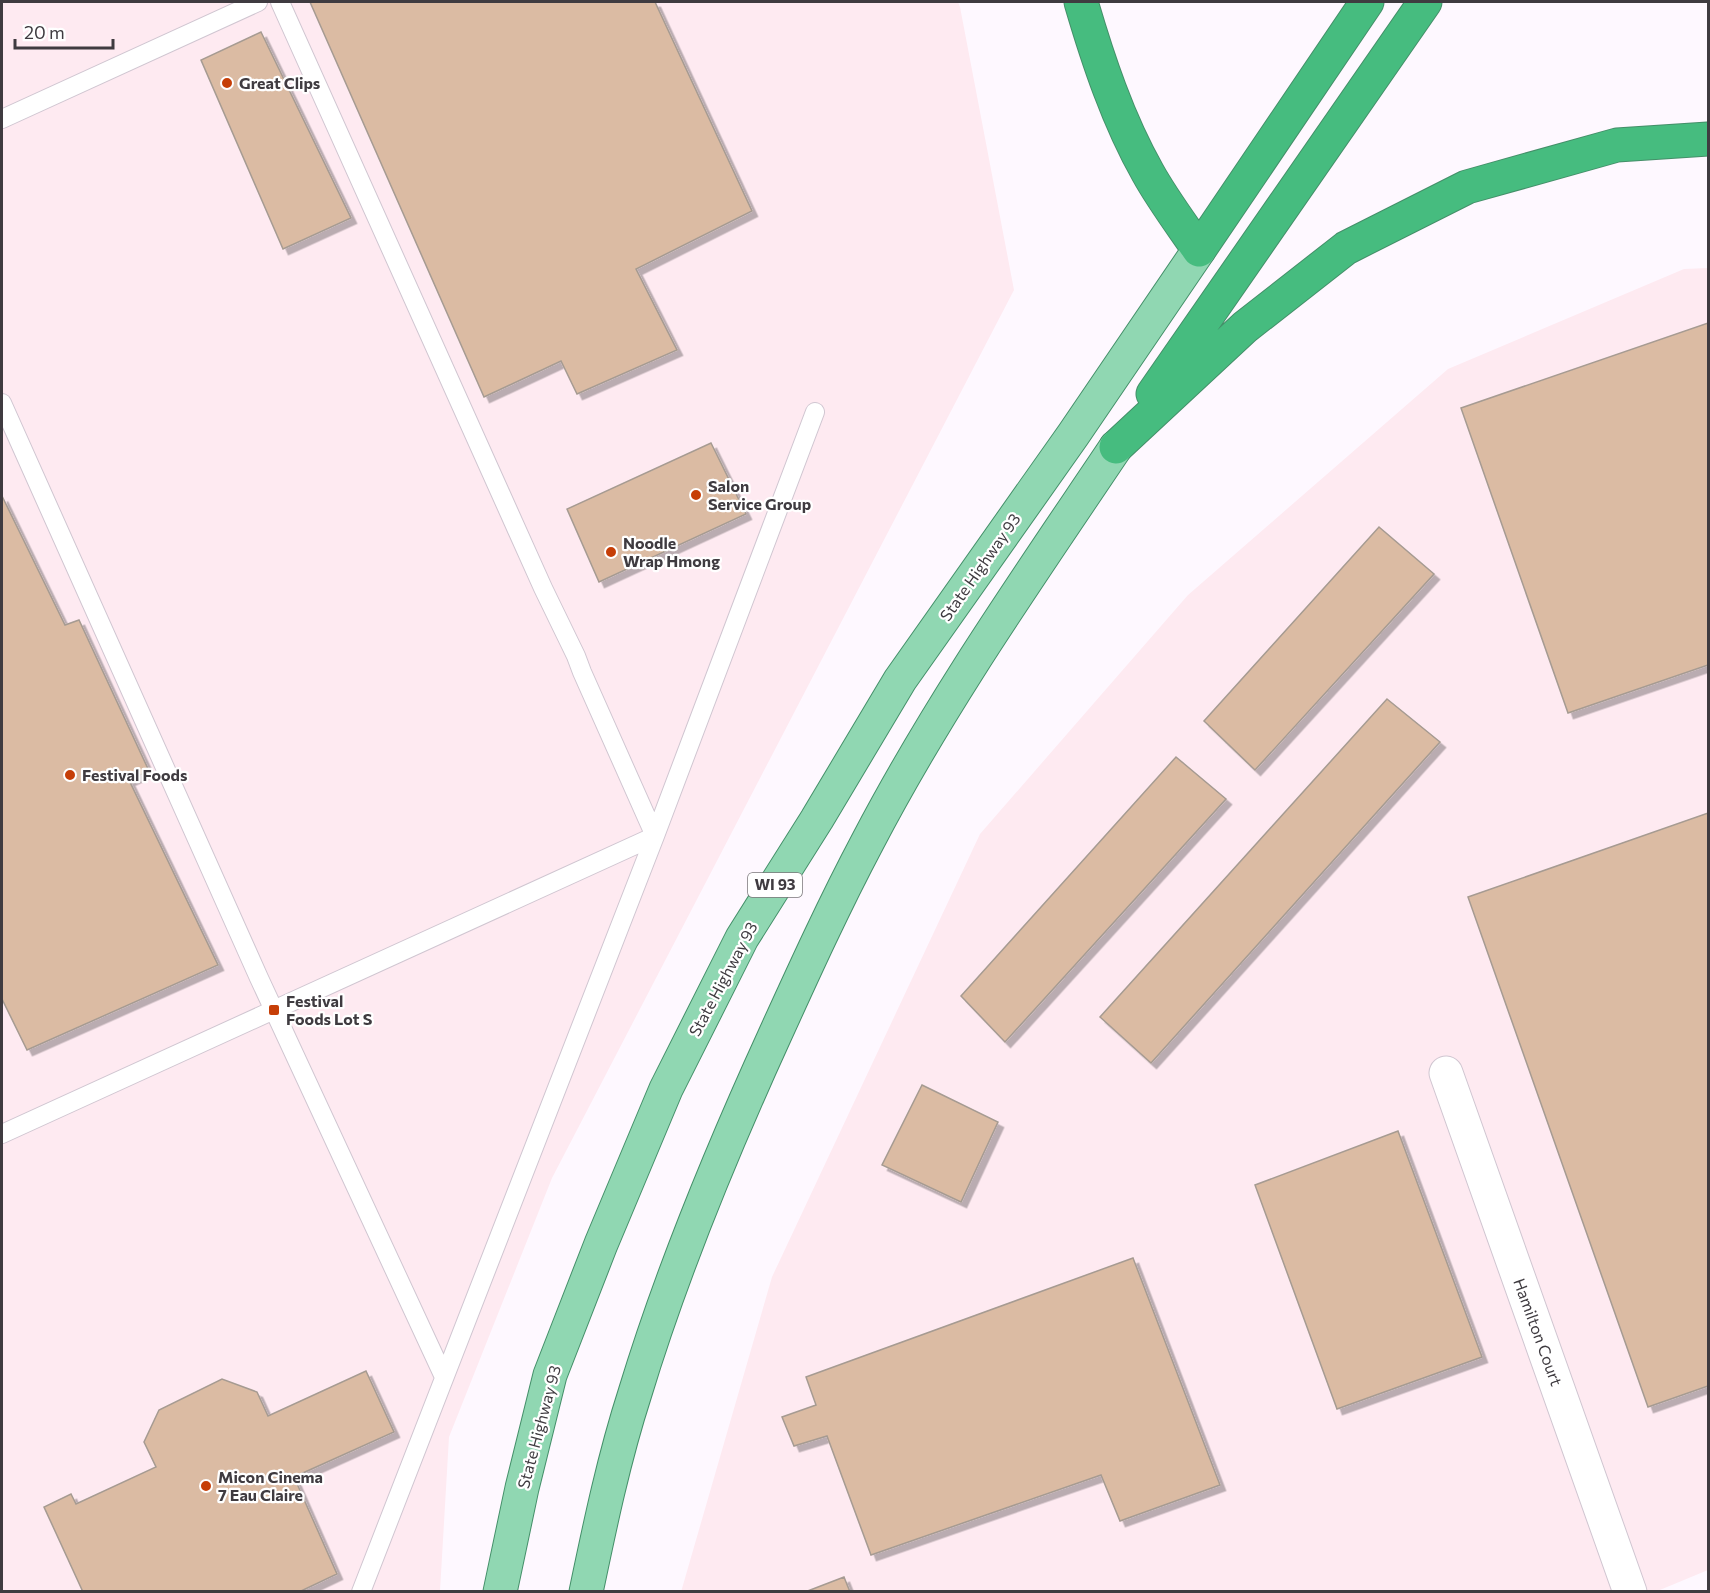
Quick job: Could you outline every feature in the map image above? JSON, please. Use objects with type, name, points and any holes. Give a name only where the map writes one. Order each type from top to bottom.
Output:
[{"type":"highway","points":[[1081,2],[1107,83],[1129,135],[1148,173],[1199,250],[1367,2]]},
{"type":"highway","points":[[1116,447],[1425,2]]},
{"type":"highway","points":[[1116,447],[1245,327],[1346,248],[1467,187],[1617,145],[1708,139]]},
{"type":"main road","name":"State Highway 93","points":[[500,1592],[522,1488],[550,1375],[601,1244],[666,1089],[742,938],[817,819],[900,680],[1073,435],[1199,250]]},
{"type":"main road","points":[[586,1592],[605,1502],[631,1405],[671,1284],[734,1125],[808,962],[869,840],[942,711],[1006,610],[1116,447]]},
{"type":"main road","points":[[478,1592],[522,1488]]},
{"type":"street","name":"Hamilton Court","points":[[1446,1073],[1630,1592]]},
{"type":"lane","points":[[2,118],[258,2]]},
{"type":"lane","points":[[280,2],[655,836]]},
{"type":"lane","points":[[2,403],[274,1010],[444,1377]]},
{"type":"lane","points":[[361,1592],[655,836],[816,412]]},
{"type":"lane","points":[[2,1134],[655,836]]},
{"type":"shaded area","points":[[2,2],[958,2],[960,7],[1014,290],[552,1178],[449,1437],[440,1591],[2,1592]]},
{"type":"shaded area","points":[[1708,268],[1708,1570],[1655,1592],[681,1592],[772,1277],[980,834],[1188,595],[1448,369],[1684,269]]},
{"type":"building","points":[[310,2],[655,2],[752,211],[636,269],[677,350],[577,394],[561,361],[484,397]]},
{"type":"building","points":[[261,32],[351,218],[283,249],[201,60]]},
{"type":"building","points":[[1708,323],[1708,665],[1568,713],[1461,408]]},
{"type":"building","points":[[711,443],[746,514],[599,582],[567,509]]},
{"type":"building","name":"Festival Foods","points":[[2,496],[65,625],[79,620],[149,771],[129,780],[218,965],[27,1050],[2,999]]},
{"type":"building","points":[[1379,527],[1434,574],[1255,770],[1204,721]]},
{"type":"building","points":[[1387,699],[1440,742],[1151,1063],[1100,1017]]},
{"type":"building","points":[[1176,757],[1226,799],[1005,1042],[961,996]]},
{"type":"building","points":[[1708,813],[1708,1386],[1648,1407],[1468,897]]},
{"type":"building","points":[[922,1085],[998,1122],[961,1202],[882,1165]]},
{"type":"building","points":[[1398,1131],[1482,1357],[1337,1409],[1255,1185]]},
{"type":"building","points":[[1133,1258],[1220,1485],[1120,1521],[1101,1475],[871,1555],[827,1436],[794,1446],[782,1417],[816,1405],[806,1377]]},
{"type":"building","name":"Micon Cinema 7 Eau Claire","points":[[366,1371],[394,1432],[294,1477],[337,1574],[299,1592],[83,1592],[44,1507],[71,1494],[76,1504],[156,1467],[144,1442],[159,1410],[222,1379],[257,1392],[268,1416]]},
{"type":"building","points":[[844,1577],[850,1592],[805,1592]]},
{"type":"place","name":"Great Clips","points":[[227,83]]},
{"type":"place","name":"Salon Service Group","points":[[696,495]]},
{"type":"place","name":"Noodle Wrap Hmong","points":[[611,552]]},
{"type":"place","name":"Festival Foods","points":[[70,775]]},
{"type":"place","name":"Festival Foods Lot S","points":[[274,1010]]},
{"type":"place","name":"Micon Cinema 7 Eau Claire","points":[[206,1486]]}]
